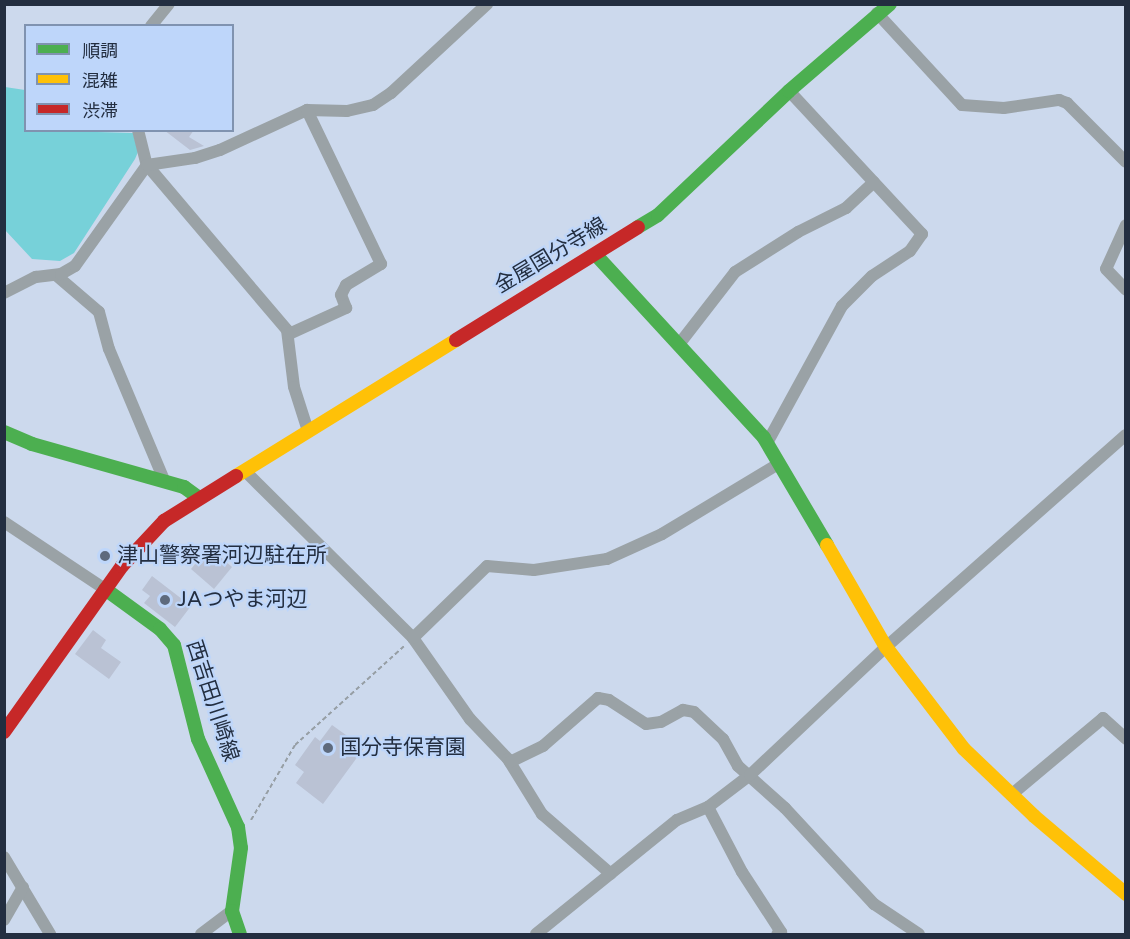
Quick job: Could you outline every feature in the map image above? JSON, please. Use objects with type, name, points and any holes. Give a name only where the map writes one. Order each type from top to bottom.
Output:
[{"type":"main road","name":"金屋国分寺線","points":[[198,497],[245,471],[513,302],[596,255],[658,215],[789,91],[890,4]]},
{"type":"main road","points":[[596,255],[680,343],[767,443],[886,647],[964,748],[1011,795],[1125,894]]},
{"type":"main road","points":[[4,432],[32,444],[184,487],[198,497],[148,536],[105,589],[4,732]]},
{"type":"main road","name":"西吉田川崎線","points":[[105,589],[170,639],[198,739],[235,817],[240,838],[232,911],[240,934]]},
{"type":"street","points":[[154,24],[169,4]]},
{"type":"street","points":[[4,293],[36,277],[57,276],[81,259],[147,165],[195,158],[220,150],[307,110],[355,110],[381,100],[487,4]]},
{"type":"street","points":[[877,13],[962,105],[1004,108],[1059,100],[1066,103],[1125,162]]},
{"type":"street","points":[[767,443],[842,306],[872,276],[910,251],[922,234],[789,91]]},
{"type":"street","points":[[289,334],[346,308],[341,295],[346,285],[381,264],[307,110]]},
{"type":"street","points":[[139,132],[147,165],[289,334],[294,387],[308,431]]},
{"type":"street","points":[[680,343],[735,272],[798,232],[846,208],[874,182]]},
{"type":"street","points":[[1125,225],[1106,269],[1125,290]]},
{"type":"street","points":[[57,276],[99,312],[113,358],[165,482]]},
{"type":"street","points":[[536,934],[677,820],[708,807],[750,775],[886,647],[1125,435]]},
{"type":"street","points":[[413,638],[487,566],[534,570],[606,559],[662,534],[778,464]]},
{"type":"street","points":[[245,471],[413,638],[470,719],[510,762],[542,814],[611,874]]},
{"type":"street","points":[[4,522],[105,589]]},
{"type":"street","points":[[510,762],[543,746],[589,703],[602,698],[646,724],[661,722],[683,710],[694,712],[723,739],[738,766],[750,775],[874,904],[919,934]]},
{"type":"street","points":[[1011,795],[1102,718],[1125,739]]},
{"type":"street","points":[[708,807],[742,872],[781,932],[777,934]]},
{"type":"street","points":[[4,857],[50,934]]},
{"type":"street","points":[[4,920],[23,887]]},
{"type":"street","points":[[201,934],[232,911]]},
{"type":"path","points":[[240,838],[295,745],[413,638]]},
{"type":"shaded area","points":[[5,87],[24,90],[24,132],[133,133],[138,152],[135,159],[74,253],[60,261],[32,259],[5,230]]},
{"type":"building","points":[[167,132],[193,132],[189,137],[204,146],[190,150]]},
{"type":"building","points":[[209,547],[232,567],[214,589],[191,569]]},
{"type":"building","name":"JAつやま河辺","points":[[152,576],[191,606],[175,627],[144,603],[150,596],[142,590]]},
{"type":"building","points":[[93,630],[106,640],[101,648],[121,662],[109,679],[75,654]]},
{"type":"building","points":[[332,725],[364,748],[323,804],[296,783],[304,772],[295,765],[315,737],[320,741]]},
{"type":"traffic: fast","points":[[638,227],[658,215],[789,91],[890,4]]},
{"type":"traffic: fast","points":[[596,255],[764,438],[827,545]]},
{"type":"traffic: fast","points":[[4,432],[32,444],[184,487],[198,497]]},
{"type":"traffic: fast","points":[[105,589],[160,629],[174,645],[198,739],[238,827],[241,848],[232,911],[240,934]]},
{"type":"traffic: slow","points":[[236,476],[456,340]]},
{"type":"traffic: slow","points":[[827,545],[886,647],[964,749],[1034,816],[1126,894]]},
{"type":"traffic: jam","points":[[456,340],[638,227]]},
{"type":"traffic: jam","points":[[4,732],[122,566],[164,521],[236,476]]},
{"type":"place","name":"津山警察署河辺駐在所","points":[[105,556]]},
{"type":"place","name":"JAつやま河辺","points":[[165,600]]},
{"type":"place","name":"国分寺保育園","points":[[328,748]]}]
